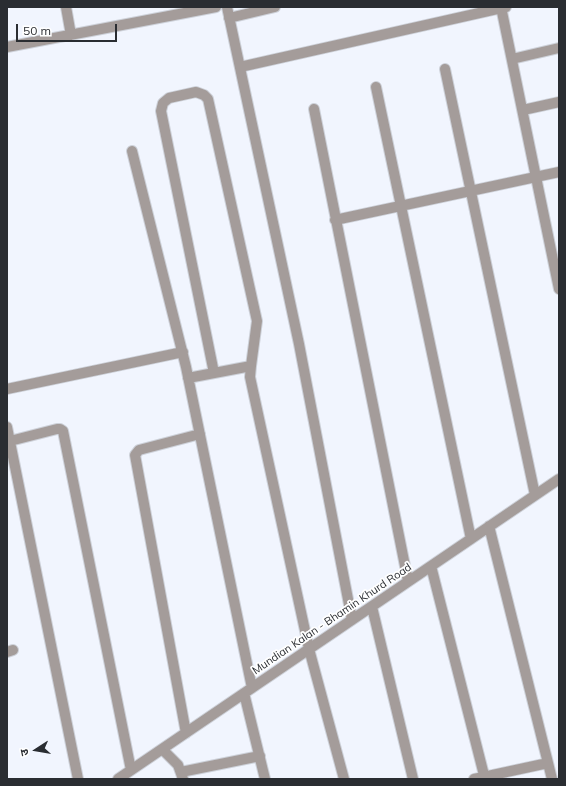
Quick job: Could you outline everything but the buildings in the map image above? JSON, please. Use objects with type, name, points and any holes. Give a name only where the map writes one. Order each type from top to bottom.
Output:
[{"type":"street","points":[[66,7],[71,35]]},
{"type":"street","points":[[7,47],[216,7]]},
{"type":"street","points":[[227,7],[299,344],[352,620]]},
{"type":"street","points":[[229,18],[275,7]]},
{"type":"street","points":[[240,67],[503,7],[522,110],[559,289]]},
{"type":"street","points":[[512,59],[559,48]]},
{"type":"street","points":[[445,69],[535,495]]},
{"type":"street","points":[[376,87],[471,539]]},
{"type":"street","points":[[214,373],[161,111],[163,103],[167,99],[198,92],[208,99],[257,321],[250,366],[250,377],[309,649],[344,779]]},
{"type":"street","points":[[522,110],[559,102]]},
{"type":"street","points":[[314,109],[408,582]]},
{"type":"street","points":[[132,151],[183,352],[200,434],[265,779]]},
{"type":"street","points":[[335,220],[559,172]]},
{"type":"street","points":[[7,389],[183,352]]},
{"type":"street","points":[[188,378],[250,366]]},
{"type":"street","points":[[7,427],[78,779]]},
{"type":"street","points":[[10,441],[57,429],[63,431],[131,770]]},
{"type":"street","points":[[186,733],[135,457],[139,450],[200,434]]},
{"type":"street","name":"Mundian Kalan - Bhamin Khurd Road","points":[[118,779],[559,479]]},
{"type":"street","points":[[489,526],[552,779]]},
{"type":"street","points":[[431,566],[481,778],[548,763]]},
{"type":"street","points":[[372,607],[413,779]]},
{"type":"street","points":[[162,749],[178,765],[182,776],[260,756]]}]
